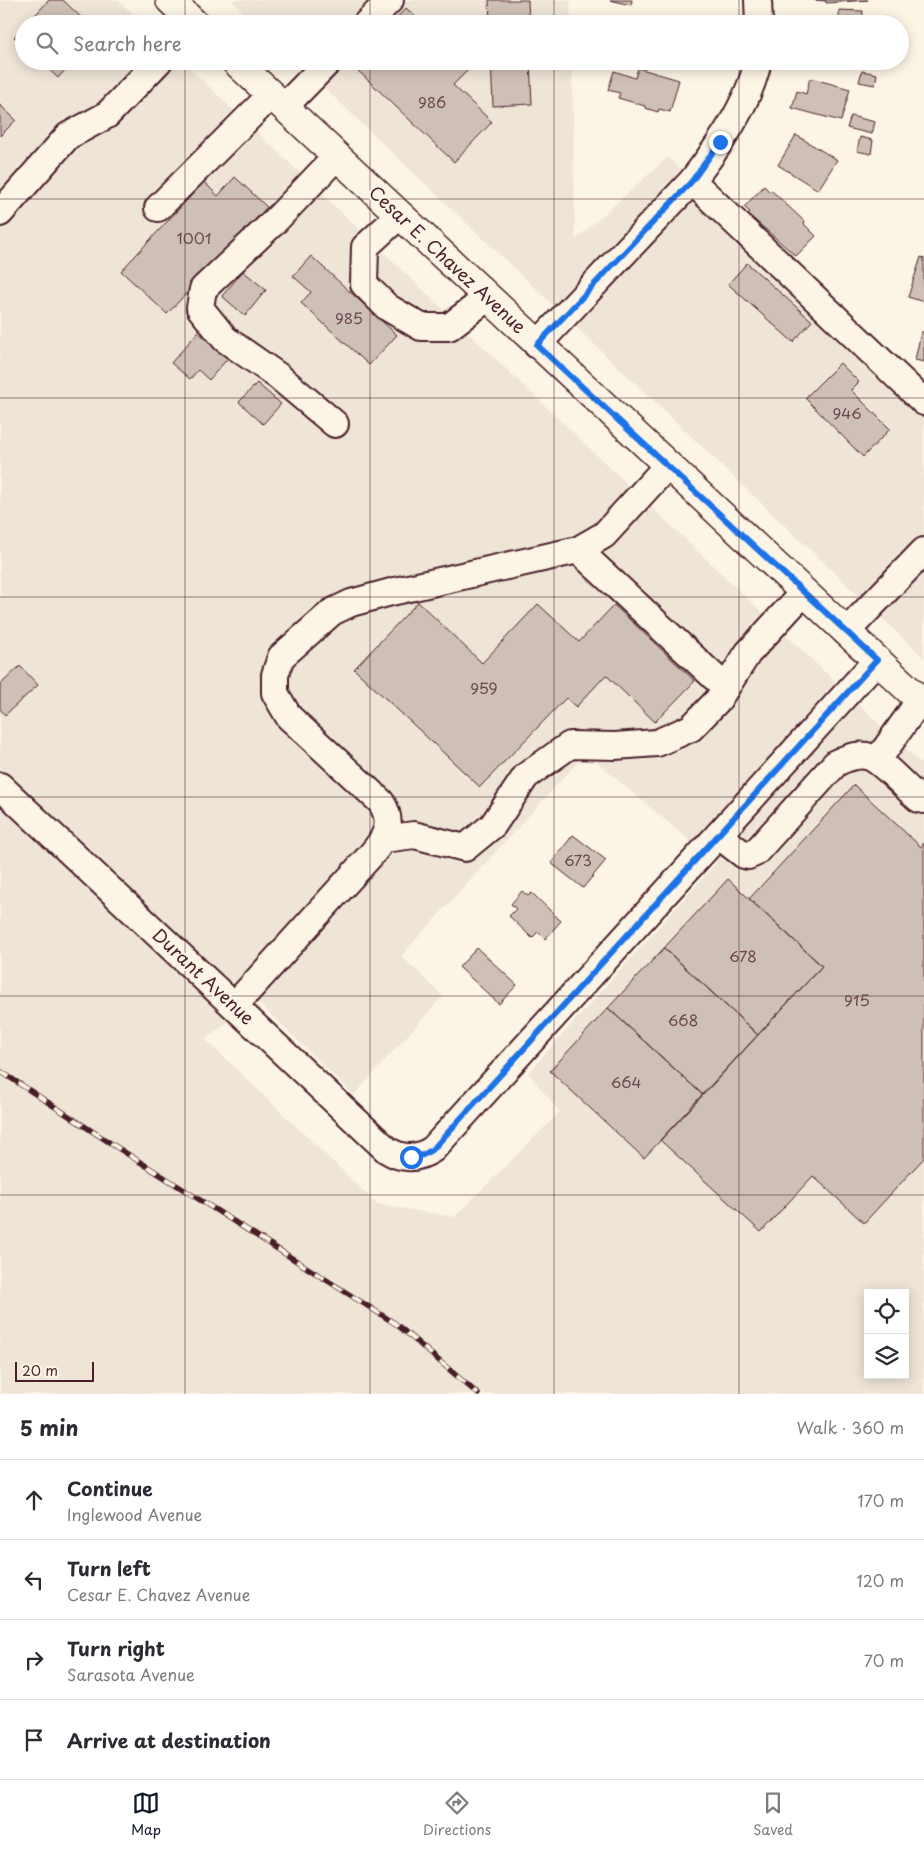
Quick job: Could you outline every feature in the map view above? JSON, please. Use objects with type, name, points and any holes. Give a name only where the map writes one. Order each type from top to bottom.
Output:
[{"type":"main road","points":[[170,0],[185,15]]},
{"type":"main road","name":"Cesar E. Chavez Avenue","points":[[244,70],[537,345],[922,702]]},
{"type":"street","points":[[375,15],[390,0]]},
{"type":"street","points":[[758,0],[759,15]]},
{"type":"street","points":[[0,213],[68,136],[107,115],[150,70]]},
{"type":"street","points":[[158,208],[277,101],[317,70]]},
{"type":"street","points":[[537,345],[692,181],[720,142],[748,92],[755,70]]},
{"type":"street","points":[[335,424],[278,376],[225,339],[200,308],[203,289],[276,220],[336,156]]},
{"type":"street","points":[[692,181],[924,402]]},
{"type":"street","points":[[400,216],[365,247],[364,284],[387,307],[421,327],[449,327],[487,298]]},
{"type":"street","points":[[234,1006],[384,839],[388,822],[387,812],[381,802],[289,717],[274,693],[274,675],[281,656],[332,612],[351,603],[391,592],[578,550],[604,535],[668,465]]},
{"type":"street","points":[[578,550],[726,688]]},
{"type":"street","points":[[846,632],[924,551]]},
{"type":"street","points":[[384,839],[414,835],[466,848],[493,824],[526,776],[570,745],[615,746],[657,743],[691,728],[718,700],[748,653],[804,592]]},
{"type":"street","points":[[877,660],[718,835],[744,856],[755,853],[836,762],[848,757],[870,757],[877,761],[919,799],[924,800]]},
{"type":"street","points":[[877,761],[922,702]]},
{"type":"street","name":"Durant Avenue","points":[[0,786],[387,1150],[397,1155],[411,1157],[423,1155],[433,1149],[718,835]]},
{"type":"shaded area","points":[[0,0],[118,0],[134,15],[15,15],[15,70],[191,70],[924,766],[924,1394],[0,1394]],"holes":[[[586,753],[716,863],[528,1073],[560,1112],[454,1217],[377,1204],[205,1039],[257,1001],[354,1095],[443,996],[401,956]]]},
{"type":"shaded area","points":[[231,0],[570,0],[571,15],[247,15]]},
{"type":"shaded area","points":[[305,70],[572,70],[575,240],[668,157],[924,398],[924,658]]},
{"type":"building","points":[[49,0],[63,0],[79,15],[35,15]]},
{"type":"building","points":[[489,0],[528,0],[529,15],[490,15]]},
{"type":"building","points":[[610,0],[632,0],[631,5]]},
{"type":"building","points":[[814,0],[868,0],[826,3],[826,1]]},
{"type":"building","points":[[406,8],[413,15],[399,15]]},
{"type":"building","points":[[839,10],[863,11],[863,15],[839,15]]},
{"type":"building","points":[[50,70],[65,70],[58,78]]},
{"type":"building","points":[[357,70],[468,70],[453,85],[492,122],[454,162]]},
{"type":"building","points":[[491,70],[530,70],[532,104],[493,106]]},
{"type":"building","points":[[637,70],[645,70],[679,80],[670,112],[659,109],[658,112],[645,108],[645,106],[618,98],[620,93],[608,90],[614,71],[635,78]]},
{"type":"building","points":[[862,71],[877,74],[875,85],[859,82]]},
{"type":"building","points":[[810,78],[850,89],[841,121],[792,108],[797,91],[806,94]]},
{"type":"building","points":[[0,105],[16,120],[0,136]]},
{"type":"building","points":[[851,116],[875,122],[872,134],[847,128]]},
{"type":"building","points":[[796,135],[837,160],[818,190],[778,165]]},
{"type":"building","points":[[860,137],[873,140],[871,154],[857,151]]},
{"type":"building","points":[[235,177],[267,207],[167,314],[121,271],[204,182],[218,196]]},
{"type":"building","points":[[764,186],[770,192],[771,190],[805,222],[804,224],[816,236],[796,256],[748,214],[750,212],[744,207]]},
{"type":"building","points":[[311,256],[397,335],[369,365],[301,303],[311,292],[293,276]]},
{"type":"building","points":[[921,257],[924,258],[924,302],[908,297]]},
{"type":"building","points":[[747,263],[812,321],[793,342],[728,284]]},
{"type":"building","points":[[243,271],[266,290],[245,316],[222,296]]},
{"type":"building","points":[[198,332],[228,358],[209,380],[198,370],[190,379],[171,363]]},
{"type":"building","points":[[921,332],[924,332],[924,362],[915,360]]},
{"type":"building","points":[[840,363],[859,382],[851,390],[890,429],[863,457],[805,398]]},
{"type":"building","points":[[257,383],[281,404],[263,424],[239,402]]},
{"type":"building","points":[[418,602],[482,663],[538,604],[579,642],[614,605],[695,681],[655,722],[606,675],[576,707],[566,698],[480,787],[354,669]]},
{"type":"building","points":[[20,666],[38,685],[5,715],[0,709],[0,685]]},
{"type":"building","points":[[854,785],[921,847],[924,843],[924,1158],[864,1223],[813,1176],[761,1232],[660,1140],[822,966],[749,899]]},
{"type":"building","points":[[573,835],[606,860],[583,888],[551,863]]},
{"type":"building","points":[[728,879],[822,966],[758,1035],[664,948]]},
{"type":"building","points":[[522,891],[528,896],[532,893],[561,921],[545,939],[538,932],[532,938],[509,916],[516,909],[511,904]]},
{"type":"building","points":[[477,948],[517,985],[499,1004],[459,967]]},
{"type":"building","points":[[664,948],[758,1035],[703,1095],[608,1008]]},
{"type":"building","points":[[608,1008],[703,1095],[644,1158],[550,1071]]},
{"type":"railway","points":[[0,1071],[396,1324],[478,1394]]},
{"type":"route","points":[[411,1157],[423,1155],[433,1149],[877,660],[537,345],[692,181],[709,160],[720,142]]}]
